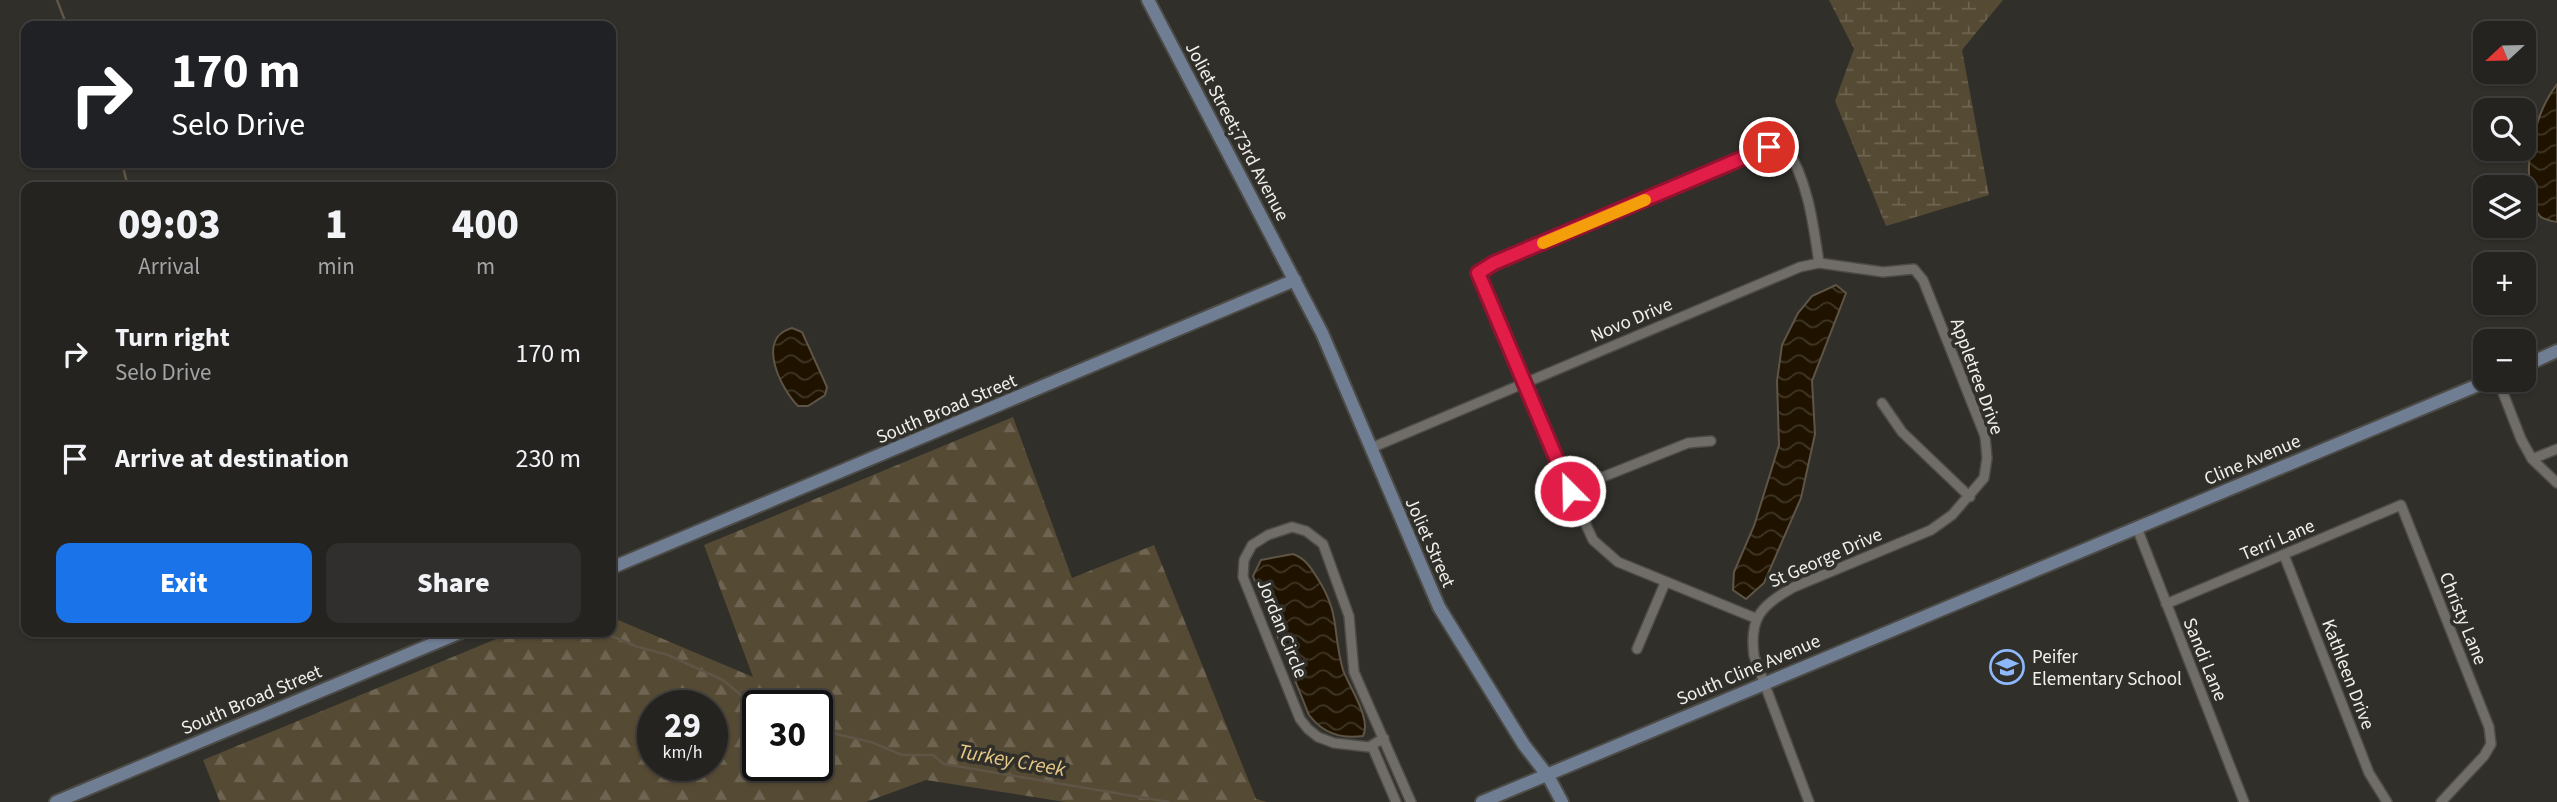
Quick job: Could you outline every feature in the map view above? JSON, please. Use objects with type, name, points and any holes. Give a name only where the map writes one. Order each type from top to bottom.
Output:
[{"type":"street","name":"Joliet Street;73rd Avenue","points":[[1148,0],[1295,281]]},
{"type":"street","points":[[1809,802],[1754,656],[1752,636],[1755,618],[1618,562],[1593,540],[1478,273],[1494,263],[1769,147],[1785,145],[1802,179],[1812,213],[1819,263]]},
{"type":"street","name":"Novo Drive","points":[[1371,448],[1800,267],[1819,263],[1883,272],[1914,269]]},
{"type":"street","name":"Appletree Drive","points":[[1914,269],[1923,280],[1985,436],[1987,458],[1984,478],[1970,497]]},
{"type":"street","name":"Joliet Street","points":[[1295,281],[1322,333],[1439,607],[1524,746],[1548,775],[1562,802]]},
{"type":"street","name":"South Broad Street","points":[[616,566],[1295,281]]},
{"type":"street","points":[[2536,361],[2557,351]]},
{"type":"street","name":"Cline Avenue","points":[[2029,573],[2473,387]]},
{"type":"street","points":[[2503,392],[2532,459],[2557,483]]},
{"type":"street","points":[[1882,403],[1902,432],[1970,497]]},
{"type":"street","points":[[1570,491],[1688,443],[1711,441]]},
{"type":"street","points":[[2532,459],[2557,449]]},
{"type":"street","name":"St George Drive","points":[[1755,618],[1772,598],[1931,530],[1952,515],[1970,497]]},
{"type":"street","name":"Terri Lane","points":[[2166,604],[2401,505]]},
{"type":"street","name":"Christy Lane","points":[[2401,505],[2489,727],[2491,744],[2484,756],[2441,802]]},
{"type":"street","name":"Jordan Circle","points":[[1372,746],[1326,740],[1308,729],[1300,719],[1243,577],[1244,560],[1252,545],[1268,535],[1292,527],[1306,531],[1323,544],[1349,616],[1354,672],[1411,802]]},
{"type":"street","name":"Sandi Lane","points":[[2137,528],[2244,802]]},
{"type":"street","name":"Kathleen Drive","points":[[2284,555],[2369,773],[2387,802]]},
{"type":"street","name":"South Cline Avenue","points":[[1482,802],[2029,573]]},
{"type":"street","points":[[1637,649],[1665,583]]},
{"type":"street","name":"South Broad Street","points":[[56,802],[449,637]]},
{"type":"street","points":[[1384,738],[1372,746],[1395,802]]},
{"type":"green space","points":[[1829,0],[2003,0],[1962,50],[1989,195],[1886,226],[1835,101],[1854,49]]},
{"type":"green space","points":[[1013,417],[1072,578],[1154,545],[1256,799],[1267,802],[1065,802],[926,780],[866,802],[220,802],[203,760],[501,637],[616,637],[616,619],[753,677],[704,545]]},
{"type":"water","points":[[2557,84],[2557,222],[2543,218],[2537,212],[2536,175],[2529,175],[2530,161],[2536,161],[2536,128]]},
{"type":"water","points":[[1836,285],[1846,293],[1812,381],[1815,434],[1801,498],[1764,583],[1746,599],[1733,590],[1734,572],[1754,526],[1779,445],[1777,381],[1782,345],[1798,313],[1812,296]]},
{"type":"water","points":[[792,328],[802,332],[827,387],[825,395],[808,406],[798,406],[791,398],[775,364],[775,342],[781,334]]},
{"type":"water","points":[[1293,554],[1309,566],[1329,601],[1343,670],[1365,721],[1363,736],[1347,737],[1333,733],[1320,726],[1309,715],[1253,576],[1261,560]]},
{"type":"waterway","name":"Turkey Creek","points":[[57,0],[65,21]]},
{"type":"waterway","name":"Turkey Creek","points":[[123,168],[127,182]]},
{"type":"waterway","name":"Turkey Creek","points":[[614,637],[668,655],[723,680],[742,695]]},
{"type":"waterway","name":"Turkey Creek","points":[[833,732],[871,742],[902,755],[933,755],[944,764],[1169,802]]},
{"type":"slow traffic","points":[[1543,243],[1645,200]]},
{"type":"place","name":"Peifer Elementary School","points":[[2007,667]]},
{"type":"route","points":[[1570,491],[1478,273],[1494,263],[1769,147]]}]
